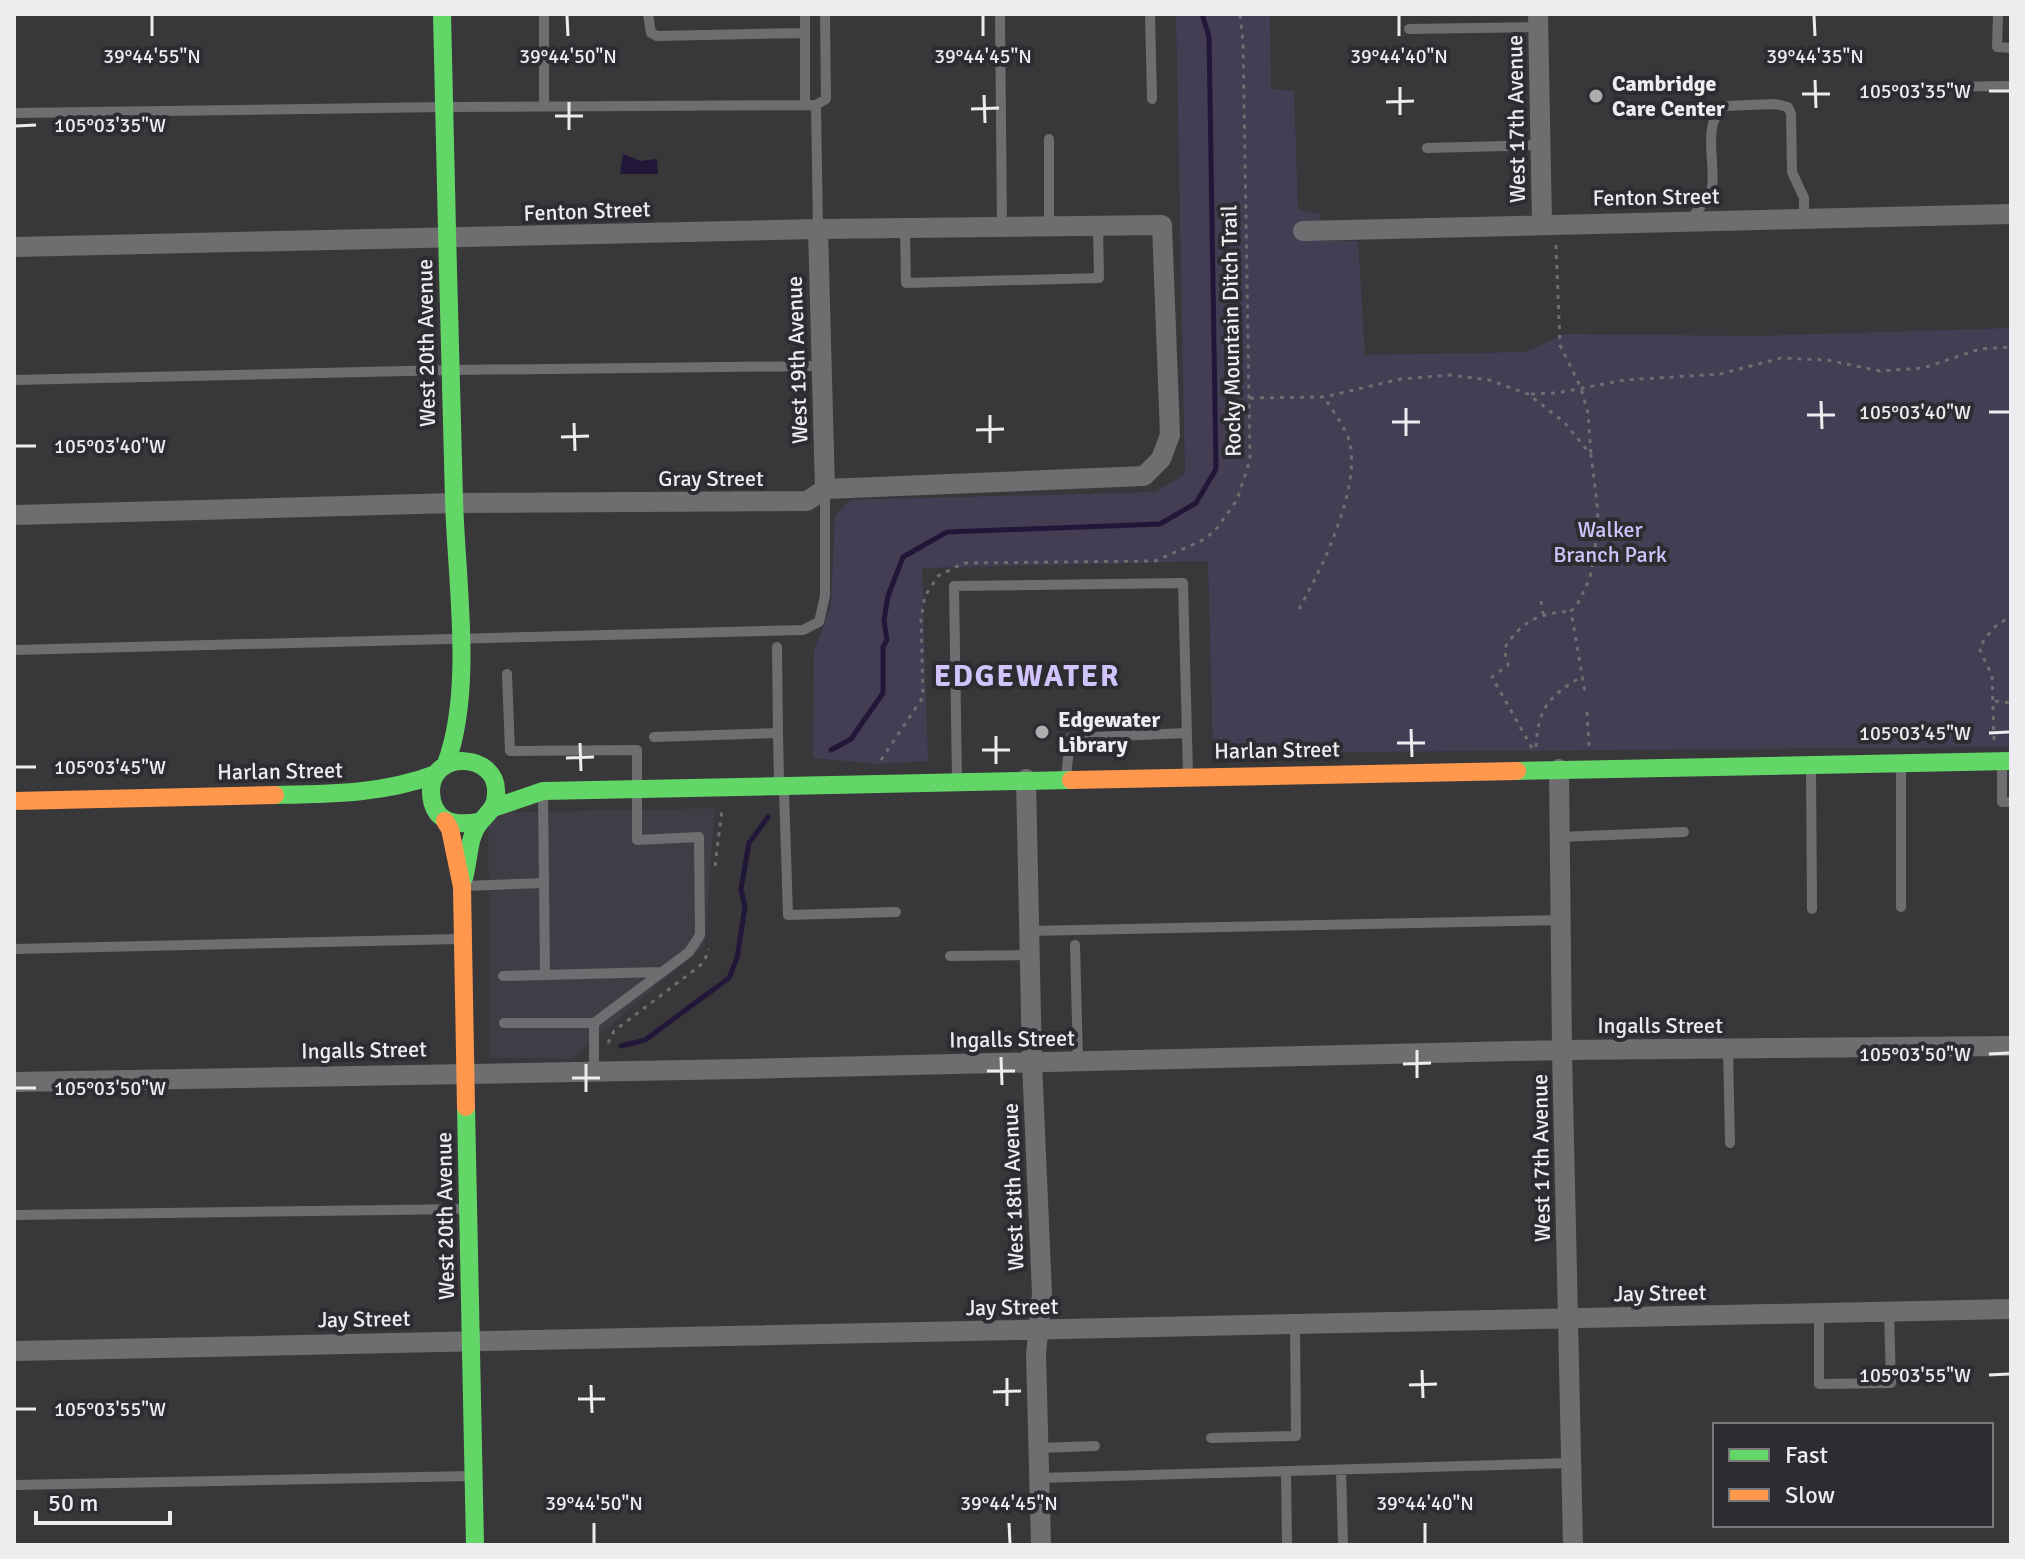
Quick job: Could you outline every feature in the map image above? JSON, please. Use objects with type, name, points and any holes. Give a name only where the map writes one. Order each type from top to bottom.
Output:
[{"type":"street","name":"West 20th Avenue","points":[[441,769],[453,745],[461,670],[442,14]]},
{"type":"street","name":"West 17th Avenue","points":[[1538,20],[1542,223]]},
{"type":"street","name":"Fenton Street","points":[[1303,231],[2011,214]]},
{"type":"street","name":"Fenton Street","points":[[14,247],[818,229],[1162,225]]},
{"type":"street","name":"Gray Street","points":[[14,515],[454,503],[807,501],[825,489],[1144,476],[1161,459],[1170,435],[1162,225]]},
{"type":"street","name":"West 19th Avenue","points":[[818,229],[825,489]]},
{"type":"street","name":"West 20th Avenue","points":[[461,670],[473,738],[485,768]]},
{"type":"street","name":"Harlan Street","points":[[493,808],[543,791],[1901,762],[2002,755]]},
{"type":"street","points":[[463,759],[485,768],[497,794],[493,808],[479,822],[462,826],[440,815],[430,791],[441,769],[463,759]]},
{"type":"street","name":"Harlan Street","points":[[485,768],[543,791]]},
{"type":"street","name":"Harlan Street","points":[[14,801],[355,793],[415,782],[441,769]]},
{"type":"street","name":"West 17th Avenue","points":[[1559,769],[1573,1545]]},
{"type":"street","name":"West 18th Avenue","points":[[1026,779],[1032,1062],[1042,1294],[1036,1354],[1041,1545]]},
{"type":"street","name":"Harlan Street","points":[[355,793],[414,802],[440,815]]},
{"type":"street","name":"West 20th Avenue","points":[[440,815],[450,829],[462,887],[475,1545]]},
{"type":"street","name":"West 20th Avenue","points":[[462,887],[479,822]]},
{"type":"street","name":"Ingalls Street","points":[[14,1082],[1562,1050],[2011,1046]]},
{"type":"street","name":"Jay Street","points":[[14,1351],[2011,1309]]},
{"type":"lane","points":[[544,14],[544,106]]},
{"type":"lane","points":[[648,14],[651,33],[657,36],[805,33]]},
{"type":"lane","points":[[805,14],[818,229]]},
{"type":"lane","points":[[14,113],[810,105],[826,99],[825,14]]},
{"type":"lane","points":[[1000,14],[1002,227]]},
{"type":"lane","points":[[1150,14],[1152,99]]},
{"type":"lane","points":[[1998,14],[1997,47],[2011,48]]},
{"type":"lane","points":[[1409,29],[1538,20]]},
{"type":"lane","points":[[1932,87],[2011,86]]},
{"type":"lane","points":[[1692,220],[1699,204],[1707,199],[1712,189],[1712,129],[1719,109],[1725,106],[1775,104],[1788,107],[1791,114],[1792,172],[1804,198],[1804,219]]},
{"type":"lane","points":[[1049,139],[1049,226]]},
{"type":"lane","points":[[1427,148],[1541,145]]},
{"type":"lane","points":[[905,228],[906,283],[1099,278],[1098,226]]},
{"type":"lane","points":[[14,380],[450,370],[822,366]]},
{"type":"lane","points":[[14,650],[803,630],[819,622],[825,596],[825,489]]},
{"type":"lane","points":[[957,781],[954,586],[1183,583],[1189,776]]},
{"type":"lane","points":[[777,647],[778,733],[788,915],[896,912]]},
{"type":"lane","points":[[504,1023],[594,1023],[689,952],[700,935],[699,837],[637,840],[637,750],[510,751],[507,674]]},
{"type":"lane","points":[[654,737],[778,733]]},
{"type":"lane","points":[[1066,779],[1070,738],[1187,733]]},
{"type":"lane","points":[[2002,755],[2002,802],[2011,802]]},
{"type":"lane","points":[[1901,762],[1901,907]]},
{"type":"lane","points":[[1811,764],[1812,909]]},
{"type":"lane","points":[[543,791],[545,975]]},
{"type":"lane","points":[[1560,837],[1684,832]]},
{"type":"lane","points":[[462,887],[544,883]]},
{"type":"lane","points":[[1029,931],[1562,920]]},
{"type":"lane","points":[[14,949],[463,939]]},
{"type":"lane","points":[[1075,945],[1078,1061]]},
{"type":"lane","points":[[950,956],[1030,955]]},
{"type":"lane","points":[[503,976],[661,972]]},
{"type":"lane","points":[[594,1023],[594,1072]]},
{"type":"lane","points":[[1728,1049],[1730,1143]]},
{"type":"lane","points":[[14,1215],[469,1209]]},
{"type":"lane","points":[[1819,1313],[1819,1384],[1891,1383],[1889,1311]]},
{"type":"lane","points":[[1211,1438],[1296,1436],[1295,1325]]},
{"type":"lane","points":[[1039,1448],[1095,1446]]},
{"type":"lane","points":[[1039,1478],[1571,1463]]},
{"type":"lane","points":[[1341,1470],[1343,1545]]},
{"type":"lane","points":[[1286,1471],[1287,1545]]},
{"type":"lane","points":[[14,1485],[474,1476]]},
{"type":"path","name":"Rocky Mountain Ditch Trail","points":[[879,764],[923,697],[921,619],[925,596],[938,576],[964,563],[1155,561],[1214,532],[1242,490],[1250,460],[1250,398],[1240,14]]},
{"type":"path","points":[[1555,240],[1560,345],[1581,388],[1588,413],[1598,512],[1590,578],[1578,603],[1571,611],[1543,614],[1515,632],[1504,649],[1508,665],[1492,677],[1536,755],[1537,737],[1547,702],[1560,689],[1583,676]]},
{"type":"path","points":[[1528,394],[1557,393],[1625,380],[1720,374],[1781,358],[1827,360],[1880,371],[1923,368],[1980,349],[2011,347]]},
{"type":"path","points":[[1250,398],[1324,397],[1401,379],[1451,375],[1489,380],[1528,394],[1564,422],[1591,455]]},
{"type":"path","points":[[1299,609],[1332,543],[1346,500],[1350,444],[1324,397]]},
{"type":"path","points":[[1541,601],[1543,614]]},
{"type":"path","points":[[1571,611],[1585,692]]},
{"type":"path","points":[[2002,755],[1992,676],[1979,648],[1990,631],[2003,620],[2011,618]]},
{"type":"path","points":[[1995,701],[2011,703]]},
{"type":"path","points":[[1587,712],[1589,753]]},
{"type":"shaded area","points":[[623,154],[640,161],[657,159],[658,174],[620,174]]},
{"type":"shaded area","points":[[715,808],[705,945],[571,1059],[490,1058],[488,813]]},
{"type":"green space","name":"Walker Branch Park","points":[[1176,14],[1270,14],[1271,89],[1294,91],[1298,209],[1320,214],[1321,241],[1358,241],[1365,355],[1525,352],[1566,334],[1757,336],[2011,328],[2011,747],[1213,753],[1208,561],[922,568],[928,761],[879,764],[813,758],[814,651],[831,605],[835,515],[851,500],[1156,492],[1185,474]]},
{"type":"waterway","points":[[831,750],[851,739],[883,693],[883,647],[887,640],[884,620],[888,596],[903,557],[947,532],[1160,524],[1196,503],[1216,469],[1209,36],[1202,14]]},
{"type":"waterway","points":[[621,1046],[645,1040],[729,978],[737,958],[745,907],[741,889],[749,843],[768,817]]},
{"type":"traffic: fast","points":[[442,14],[454,499],[461,633],[459,702],[446,764]]},
{"type":"traffic: fast","points":[[464,878],[470,843],[478,825],[494,804],[494,780],[487,770],[464,761],[441,768],[434,778],[431,792],[435,810],[453,822],[479,822]]},
{"type":"traffic: fast","points":[[1517,771],[2011,761]]},
{"type":"traffic: fast","points":[[275,795],[377,789],[436,774]]},
{"type":"traffic: fast","points":[[493,808],[543,791],[1071,780]]},
{"type":"traffic: fast","points":[[466,1107],[475,1545]]},
{"type":"traffic: slow","points":[[1071,780],[1517,771]]},
{"type":"traffic: slow","points":[[14,801],[275,795]]},
{"type":"traffic: slow","points":[[445,821],[450,829],[462,887],[466,1107]]},
{"type":"place","name":"Cambridge Care Center","points":[[1596,96]]},
{"type":"place","name":"Edgewater Library","points":[[1042,732]]},
{"type":"district","name":"EDGEWATER","points":[[1027,676]]}]
